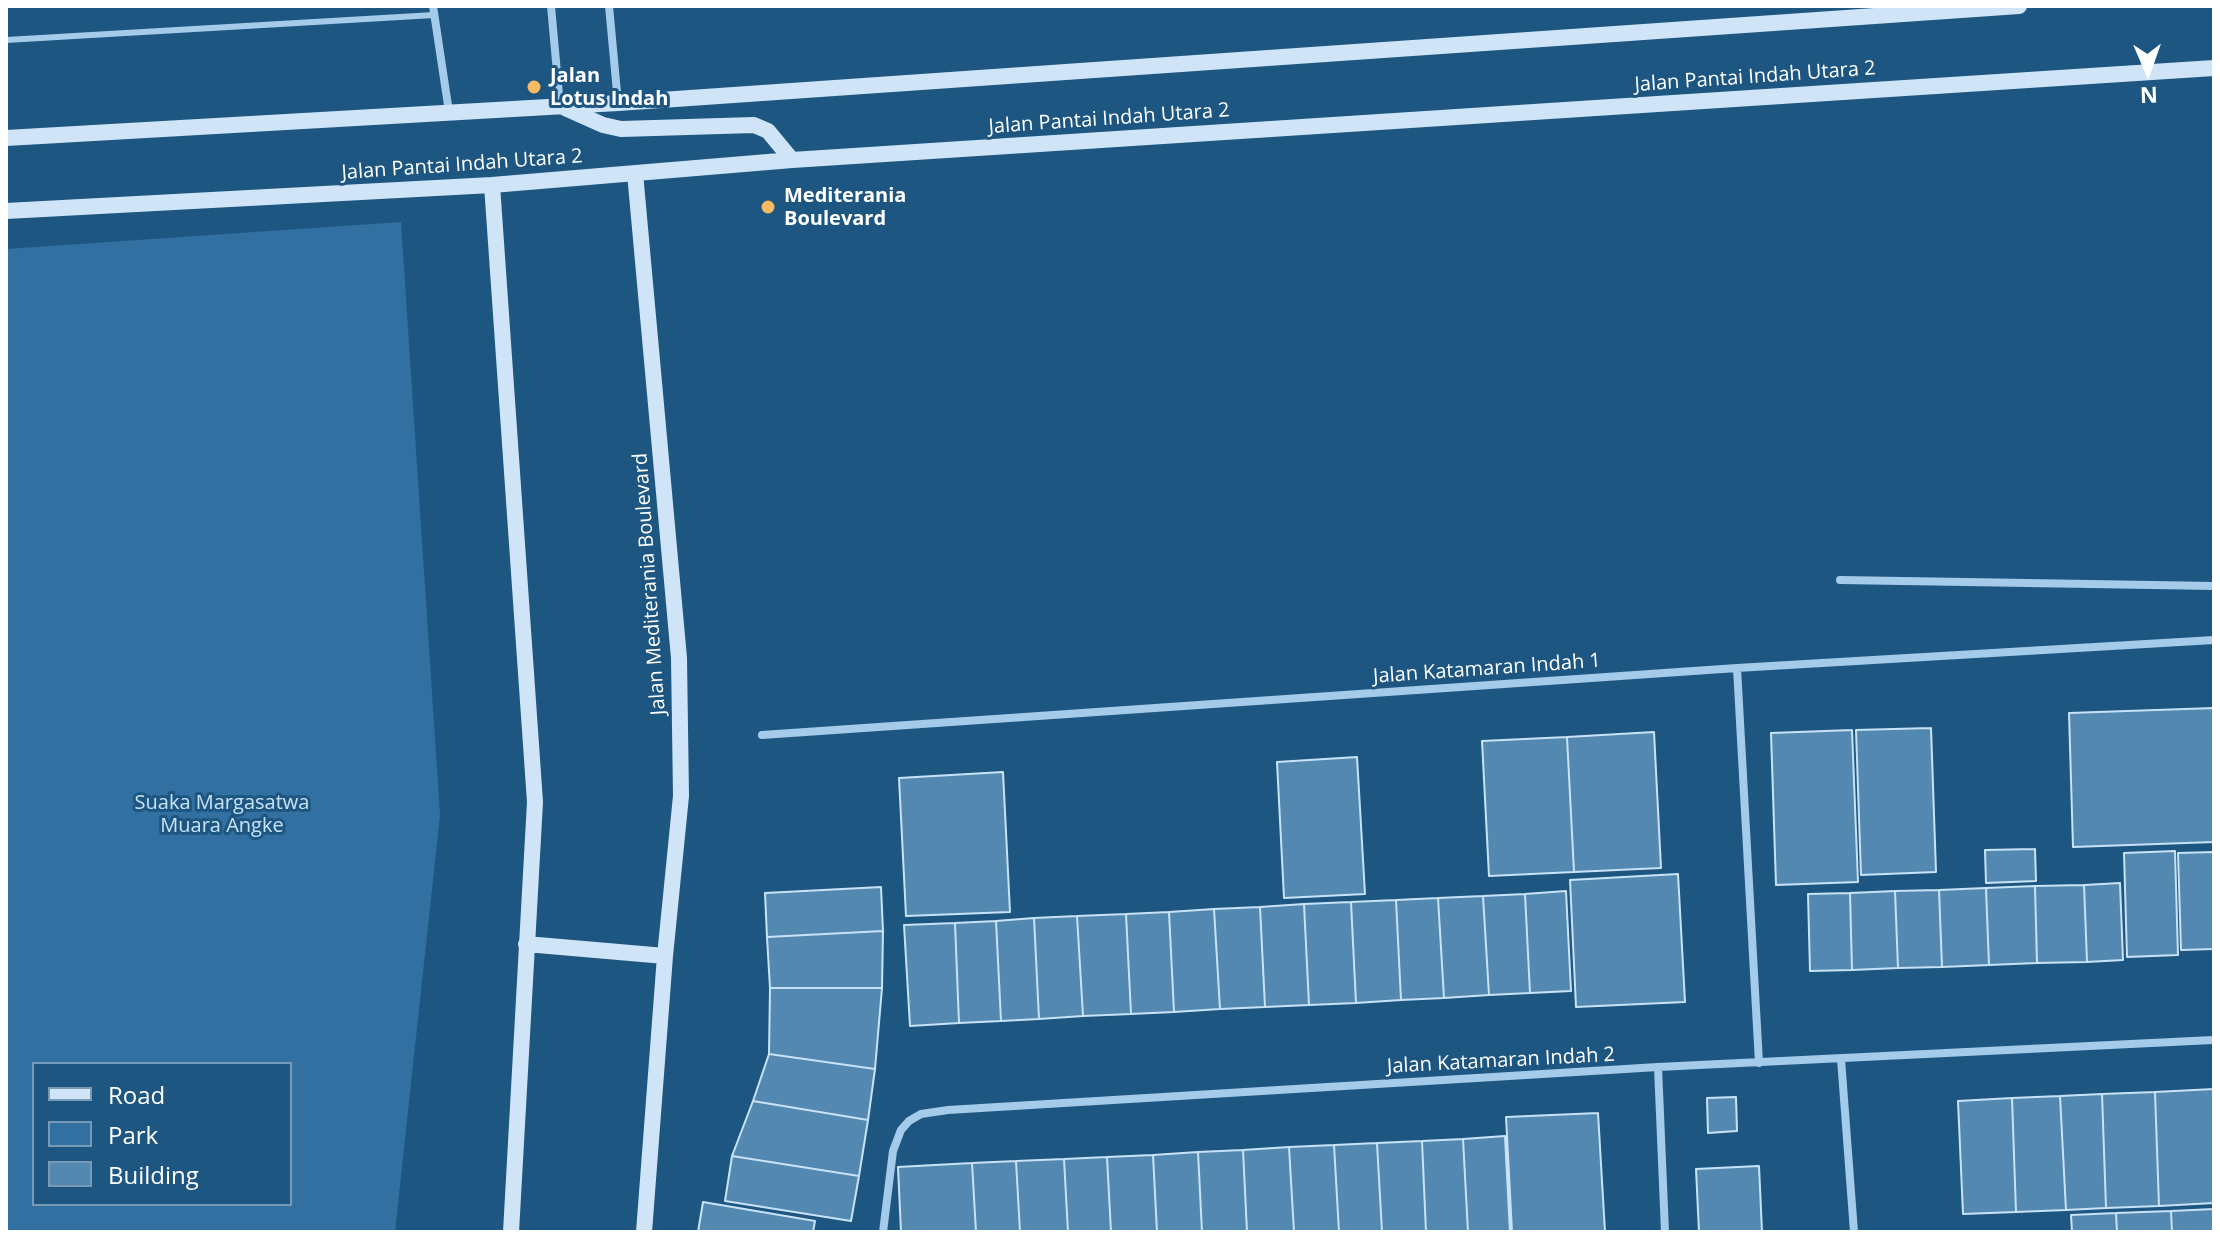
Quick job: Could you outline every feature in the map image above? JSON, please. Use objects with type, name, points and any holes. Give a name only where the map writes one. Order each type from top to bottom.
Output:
[{"type":"street","points":[[551,6],[560,106]]},
{"type":"street","points":[[609,6],[618,103]]},
{"type":"street","points":[[6,138],[618,103],[2019,6]]},
{"type":"street","points":[[433,11],[449,112]]},
{"type":"street","name":"Jalan Pantai Indah Utara 2","points":[[6,211],[492,185],[792,160],[2214,68]]},
{"type":"street","points":[[560,106],[603,125],[621,129],[754,125],[768,131],[792,160]]},
{"type":"street","name":"Jalan Mediterania Boulevard","points":[[635,173],[679,658],[681,796],[665,956],[644,1232]]},
{"type":"street","points":[[492,185],[535,802],[511,1232]]},
{"type":"street","points":[[1840,580],[2214,586]]},
{"type":"street","name":"Jalan Katamaran Indah 1","points":[[762,735],[1737,668],[2214,640]]},
{"type":"street","points":[[1737,668],[1759,1063]]},
{"type":"street","points":[[526,944],[665,956]]},
{"type":"street","name":"Jalan Katamaran Indah 2","points":[[883,1232],[893,1151],[901,1130],[921,1114],[948,1110],[1658,1067],[2213,1040]]},
{"type":"street","points":[[1841,1059],[1854,1232]]},
{"type":"street","points":[[1658,1067],[1665,1232]]},
{"type":"lane","points":[[6,40],[433,11]]},
{"type":"green space","name":"Suaka Margasatwa Muara Angke","points":[[401,222],[440,815],[395,1232],[6,1232],[6,249]]},
{"type":"building","points":[[2214,708],[2214,842],[2073,847],[2069,713]]},
{"type":"building","points":[[1931,728],[1936,872],[1861,875],[1856,730]]},
{"type":"building","points":[[1852,730],[1858,882],[1776,885],[1771,733]]},
{"type":"building","points":[[1654,732],[1661,868],[1574,872],[1567,737]]},
{"type":"building","points":[[1567,737],[1574,872],[1489,876],[1482,741]]},
{"type":"building","points":[[1357,757],[1365,894],[1284,898],[1277,762]]},
{"type":"building","points":[[1003,772],[1010,912],[906,916],[899,778]]},
{"type":"building","points":[[2035,849],[2036,881],[1986,883],[1985,850]]},
{"type":"building","points":[[2175,851],[2178,955],[2127,957],[2124,853]]},
{"type":"building","points":[[2214,852],[2214,949],[2181,950],[2178,853]]},
{"type":"building","points":[[1678,874],[1685,1002],[1576,1007],[1570,880]]},
{"type":"building","points":[[2120,883],[2123,960],[2087,962],[2084,885]]},
{"type":"building","points":[[2084,885],[2087,962],[2037,963],[2035,886]]},
{"type":"building","points":[[2035,886],[2037,963],[1989,965],[1986,888]]},
{"type":"building","points":[[881,887],[883,931],[767,937],[765,893]]},
{"type":"building","points":[[1986,888],[1989,965],[1942,967],[1939,890]]},
{"type":"building","points":[[1939,890],[1942,967],[1898,968],[1895,891]]},
{"type":"building","points":[[1566,891],[1571,991],[1530,993],[1525,894]]},
{"type":"building","points":[[1895,891],[1898,968],[1852,970],[1850,893]]},
{"type":"building","points":[[1850,893],[1852,970],[1810,971],[1808,894]]},
{"type":"building","points":[[1525,894],[1530,993],[1489,995],[1483,896]]},
{"type":"building","points":[[1483,896],[1489,995],[1444,998],[1438,898]]},
{"type":"building","points":[[1438,898],[1444,998],[1401,1000],[1396,900]]},
{"type":"building","points":[[1396,900],[1401,1000],[1356,1003],[1351,902]]},
{"type":"building","points":[[1351,902],[1356,1003],[1309,1005],[1304,904]]},
{"type":"building","points":[[1304,904],[1309,1005],[1265,1007],[1260,907]]},
{"type":"building","points":[[1260,907],[1265,1007],[1220,1009],[1214,909]]},
{"type":"building","points":[[1214,909],[1220,1009],[1174,1012],[1169,912]]},
{"type":"building","points":[[1169,912],[1174,1012],[1131,1014],[1126,914]]},
{"type":"building","points":[[1126,914],[1131,1014],[1083,1016],[1077,916]]},
{"type":"building","points":[[1077,916],[1083,1016],[1039,1019],[1034,918]]},
{"type":"building","points":[[1034,918],[1039,1019],[1001,1021],[996,921]]},
{"type":"building","points":[[996,921],[1001,1021],[959,1023],[955,923]]},
{"type":"building","points":[[955,923],[959,1023],[910,1026],[904,925]]},
{"type":"building","points":[[883,931],[882,988],[770,988],[767,937]]},
{"type":"building","points":[[770,988],[882,988],[875,1069],[769,1054]]},
{"type":"building","points":[[769,1054],[875,1069],[868,1120],[753,1101]]},
{"type":"building","points":[[2214,1089],[2214,1203],[2159,1206],[2155,1092]]},
{"type":"building","points":[[2155,1092],[2159,1206],[2106,1208],[2102,1094]]},
{"type":"building","points":[[2102,1094],[2106,1208],[2066,1210],[2060,1096]]},
{"type":"building","points":[[2060,1096],[2066,1210],[2016,1212],[2012,1098]]},
{"type":"building","points":[[1736,1097],[1737,1131],[1708,1133],[1707,1098]]},
{"type":"building","points":[[2012,1098],[2016,1212],[1963,1214],[1958,1101]]},
{"type":"building","points":[[753,1101],[868,1120],[859,1176],[732,1156]]},
{"type":"building","points":[[1598,1113],[1605,1232],[1512,1232],[1506,1117]]},
{"type":"building","points":[[1505,1136],[1510,1232],[1468,1232],[1463,1139]]},
{"type":"building","points":[[1463,1139],[1468,1232],[1426,1232],[1422,1141]]},
{"type":"building","points":[[1422,1141],[1426,1232],[1382,1232],[1377,1143]]},
{"type":"building","points":[[1377,1143],[1382,1232],[1339,1232],[1334,1145]]},
{"type":"building","points":[[1334,1145],[1339,1232],[1294,1232],[1289,1147]]},
{"type":"building","points":[[1289,1147],[1294,1232],[1247,1232],[1243,1150]]},
{"type":"building","points":[[1243,1150],[1247,1232],[1202,1232],[1198,1152]]},
{"type":"building","points":[[1198,1152],[1202,1232],[1157,1232],[1153,1155]]},
{"type":"building","points":[[1153,1155],[1157,1232],[1111,1232],[1107,1157]]},
{"type":"building","points":[[732,1156],[859,1176],[851,1221],[725,1201]]},
{"type":"building","points":[[1107,1157],[1111,1232],[1068,1232],[1064,1159]]},
{"type":"building","points":[[1064,1159],[1068,1232],[1020,1232],[1016,1161]]},
{"type":"building","points":[[1016,1161],[1020,1232],[976,1232],[972,1163]]},
{"type":"building","points":[[972,1163],[976,1232],[901,1232],[898,1167]]},
{"type":"building","points":[[1759,1166],[1762,1232],[1699,1232],[1696,1169]]},
{"type":"building","points":[[703,1202],[815,1221],[813,1232],[698,1232]]},
{"type":"building","points":[[2214,1209],[2214,1232],[2172,1232],[2171,1211]]},
{"type":"building","points":[[2171,1211],[2172,1232],[2117,1232],[2116,1213]]},
{"type":"building","points":[[2116,1213],[2117,1232],[2072,1232],[2071,1215]]},
{"type":"place","name":"Jalan Lotus Indah","points":[[534,87]]},
{"type":"place","name":"Mediterania Boulevard","points":[[768,207]]}]
